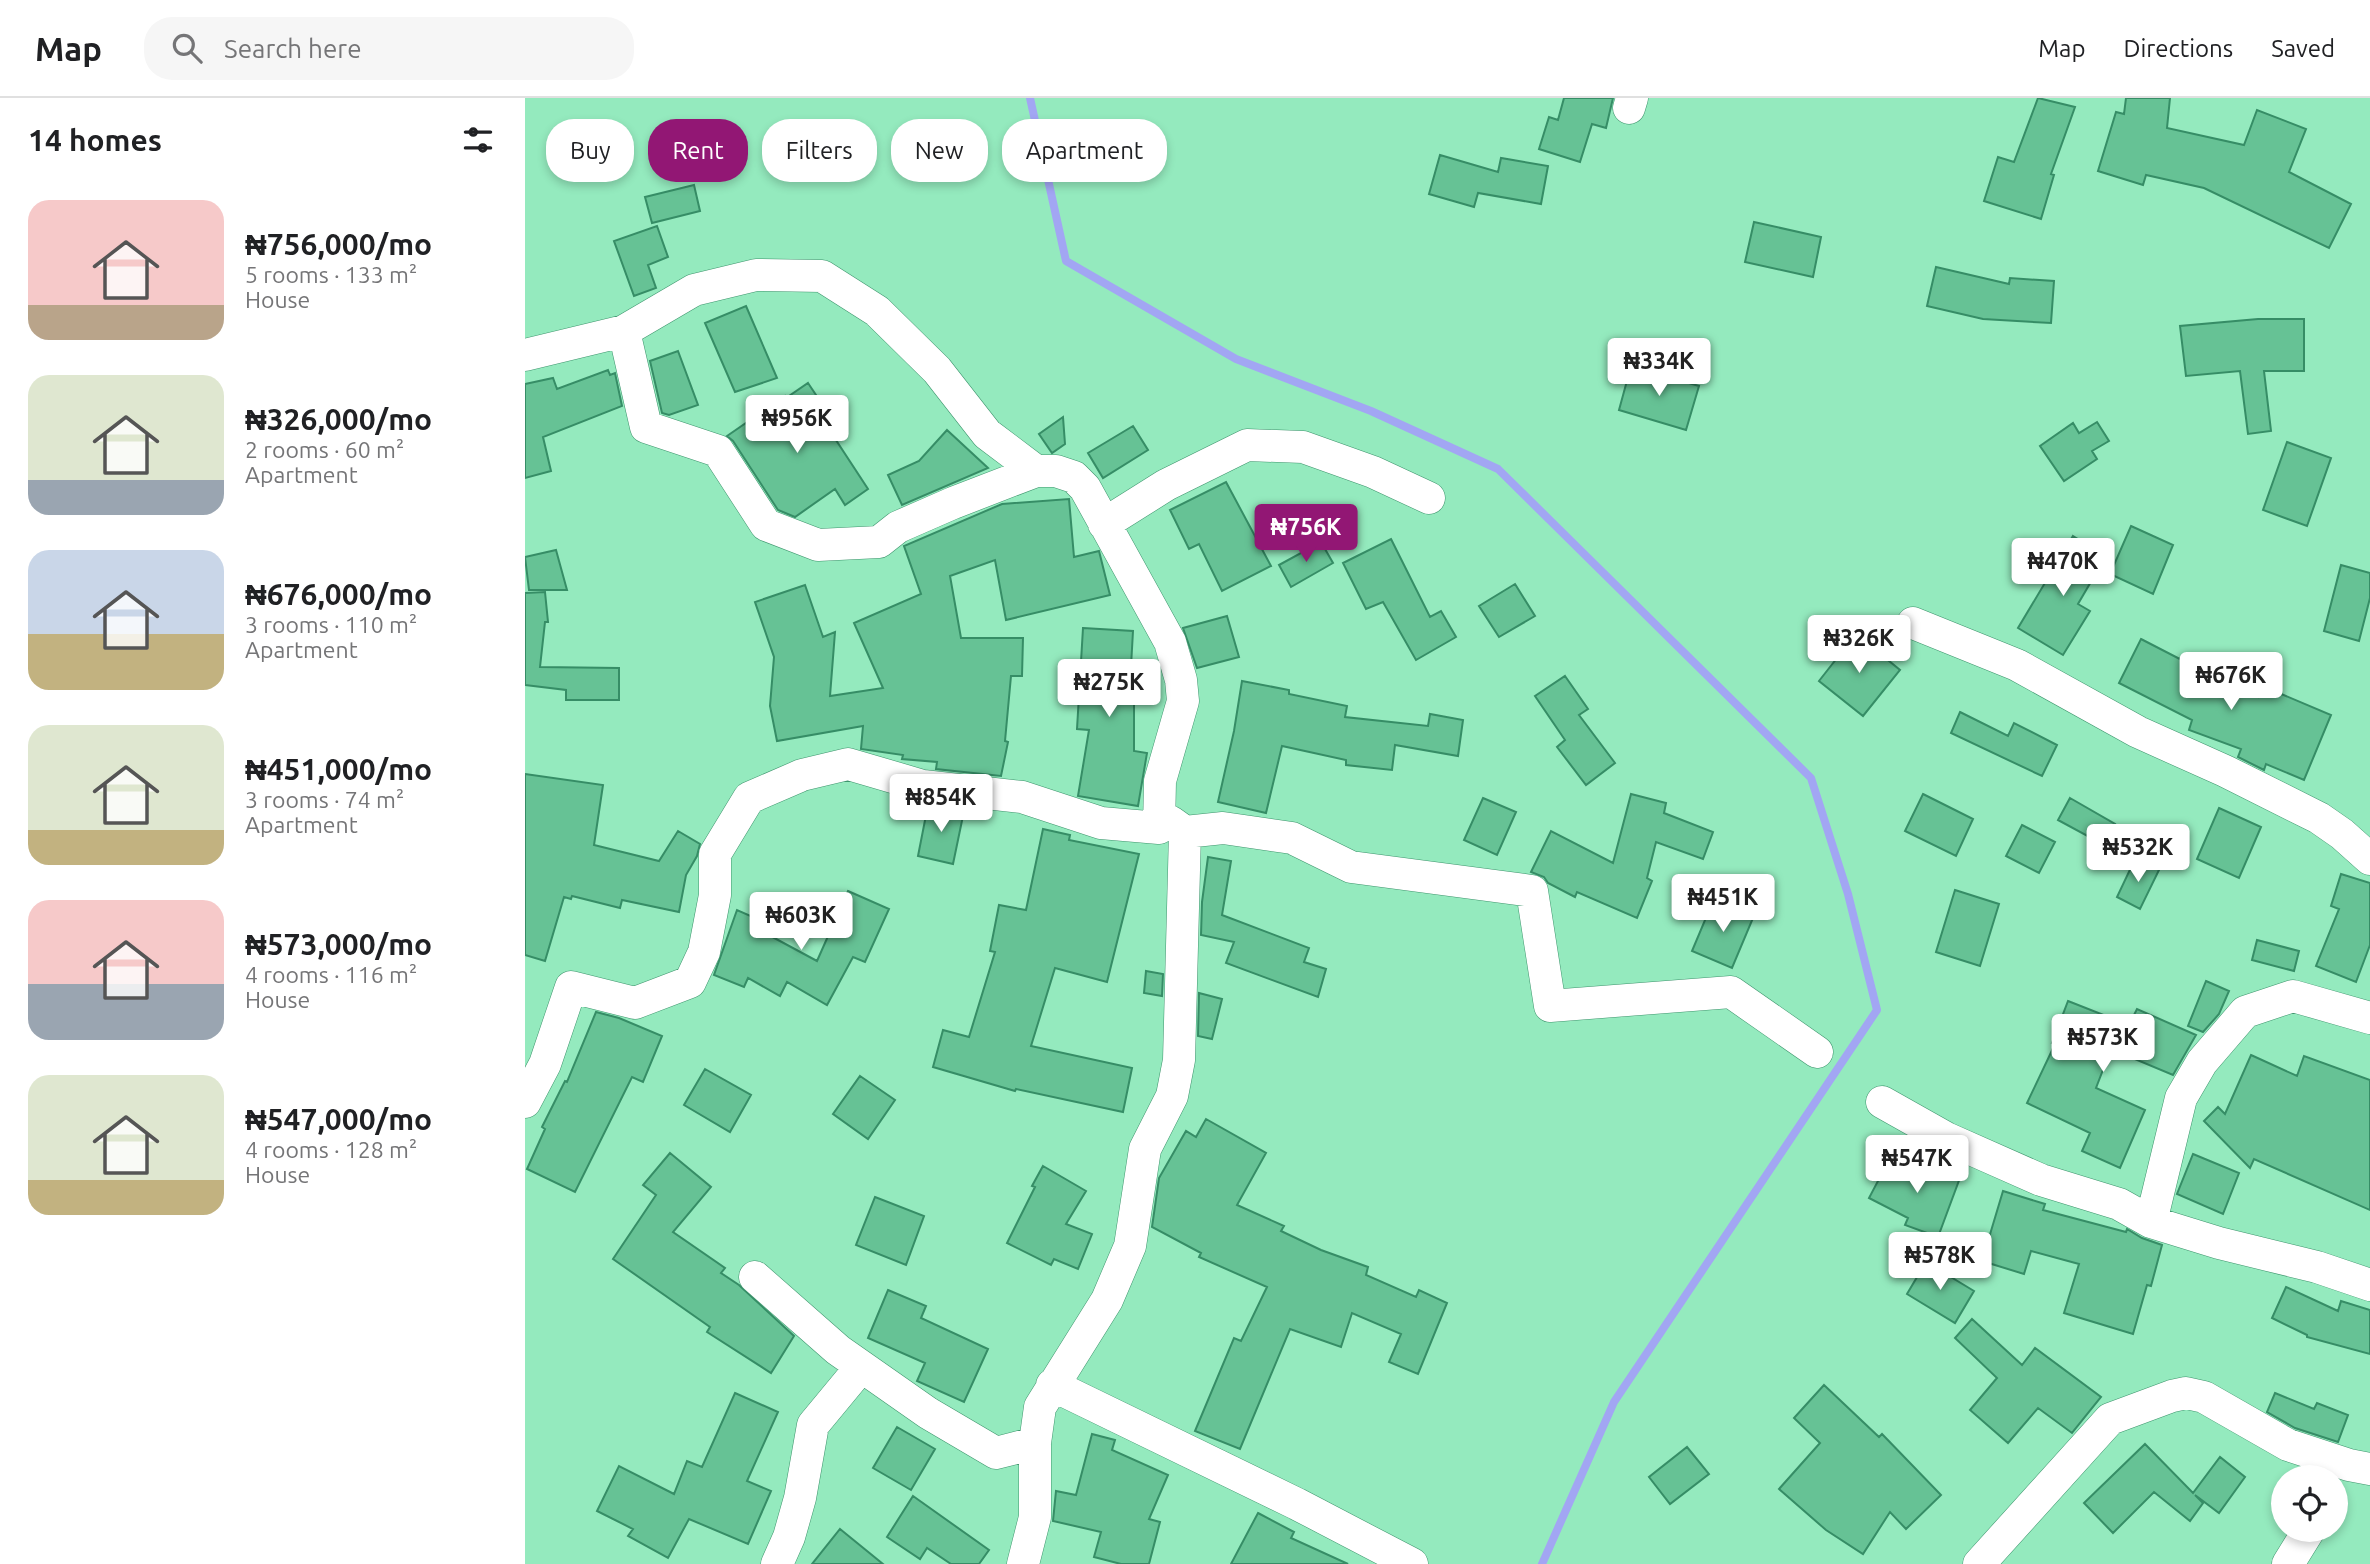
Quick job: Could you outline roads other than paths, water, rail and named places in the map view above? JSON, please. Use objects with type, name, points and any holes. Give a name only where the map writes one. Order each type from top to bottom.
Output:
[{"type":"street","points":[[525,355],[624,331],[694,290],[755,275],[823,276],[877,311],[937,370],[987,434],[1036,471]]},
{"type":"street","points":[[624,331],[646,427],[718,451],[766,524],[818,545],[879,542],[898,527],[953,503],[1036,471],[1056,471],[1075,477],[1085,488],[1170,642],[1181,680],[1183,701],[1160,781],[1172,830],[1179,1060],[1172,1096],[1145,1149],[1130,1246],[1107,1300],[1040,1408],[1034,1443],[1035,1517],[1023,1564]]},
{"type":"street","points":[[1104,524],[1166,485],[1247,445],[1303,447],[1373,472],[1429,498]]},
{"type":"street","points":[[1913,623],[2017,665],[2138,732],[2225,771],[2319,818],[2370,859]]},
{"type":"street","points":[[525,1102],[545,1064],[571,987],[635,1003],[690,982],[704,953],[715,895],[715,854],[750,798],[802,775],[848,764],[923,786],[1022,797],[1101,822],[1172,830],[1223,828],[1292,838],[1351,867],[1531,891],[1550,1006],[1731,992],[1817,1052]]},
{"type":"street","points":[[2151,1222],[2181,1098],[2202,1062],[2245,1012],[2293,996],[2370,1018]]},
{"type":"street","points":[[1882,1102],[1946,1138],[2041,1180],[2119,1204],[2151,1222],[2219,1243],[2317,1267],[2370,1285]]},
{"type":"street","points":[[755,1277],[838,1350],[928,1413],[996,1453],[1034,1443]]},
{"type":"street","points":[[777,1564],[789,1537],[800,1498],[813,1424],[861,1367]]},
{"type":"street","points":[[1052,1385],[1297,1504],[1412,1564]]},
{"type":"street","points":[[1979,1564],[2110,1419],[2172,1395],[2186,1393],[2204,1397],[2288,1445],[2352,1473]]},
{"type":"street","points":[[2288,1564],[2302,1542]]},
{"type":"waterway","points":[[1030,98],[1066,261],[1236,359],[1371,411],[1498,469],[1811,778],[1848,894],[1877,1010],[1614,1402],[1542,1564]]}]
